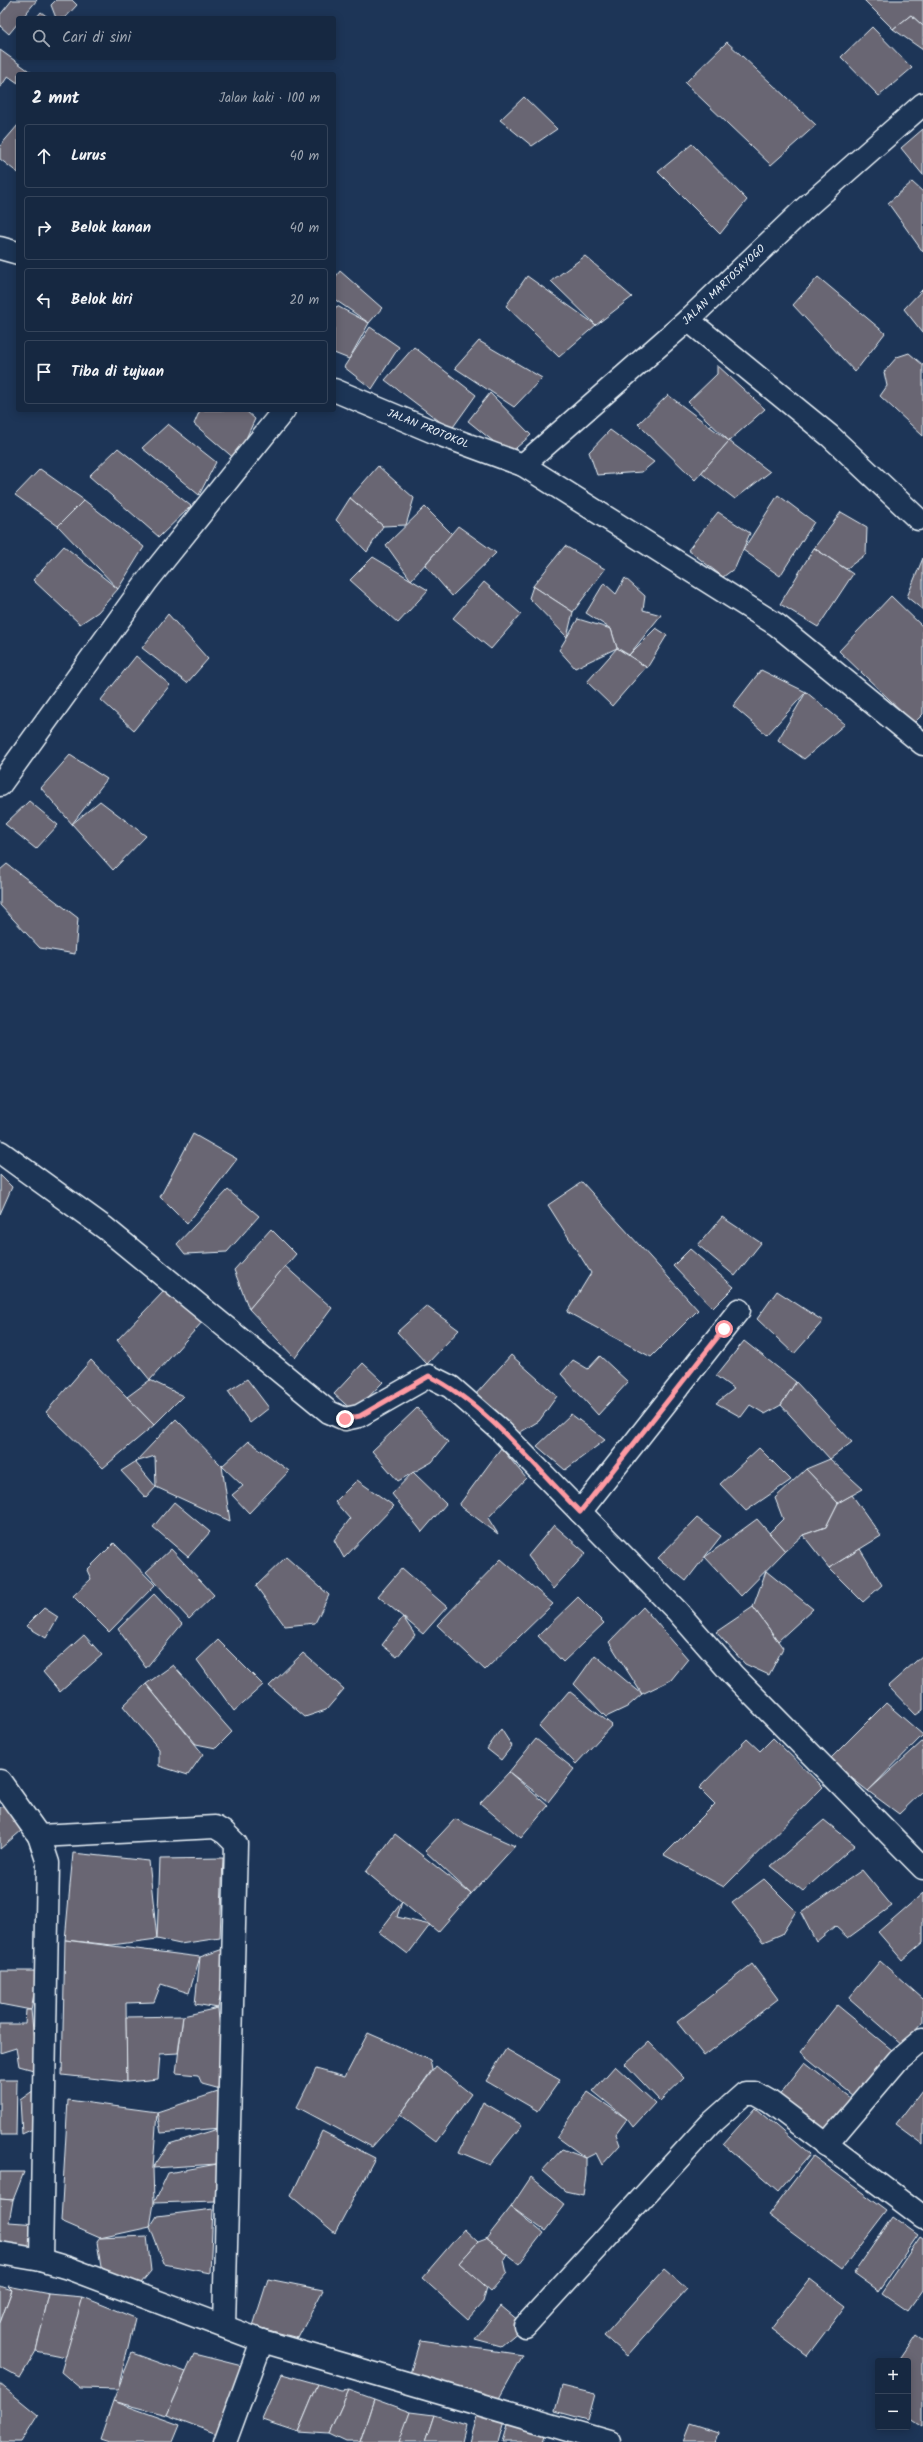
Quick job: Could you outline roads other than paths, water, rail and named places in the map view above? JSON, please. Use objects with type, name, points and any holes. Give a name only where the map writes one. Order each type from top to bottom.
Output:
[{"type":"street","name":"JALAN MARTOSAYOGO","points":[[524,465],[688,320],[804,209],[923,104]]},
{"type":"street","points":[[0,248],[16,252]]},
{"type":"street","points":[[688,320],[830,436],[918,519]]},
{"type":"street","name":"JALAN PROTOKOL","points":[[336,391],[441,435],[524,465],[777,625],[923,744]]},
{"type":"street","points":[[0,785],[147,581],[282,412]]},
{"type":"street","points":[[0,1152],[105,1228],[328,1412],[345,1419],[360,1416],[429,1376],[451,1387],[499,1429],[676,1611],[733,1675],[923,1868]]},
{"type":"street","points":[[580,1512],[739,1310]]},
{"type":"street","points":[[0,1781],[39,1836],[48,1863],[41,2260]]},
{"type":"street","points":[[39,1836],[215,1827],[225,1833],[236,1844],[224,2326]]},
{"type":"street","points":[[826,2145],[898,2060],[923,2039]]},
{"type":"street","points":[[525,2326],[710,2124],[745,2093],[755,2093],[769,2101],[923,2216]]},
{"type":"street","points":[[0,2253],[41,2260],[68,2268],[262,2341],[609,2442]]},
{"type":"street","points":[[225,2442],[262,2341]]}]
